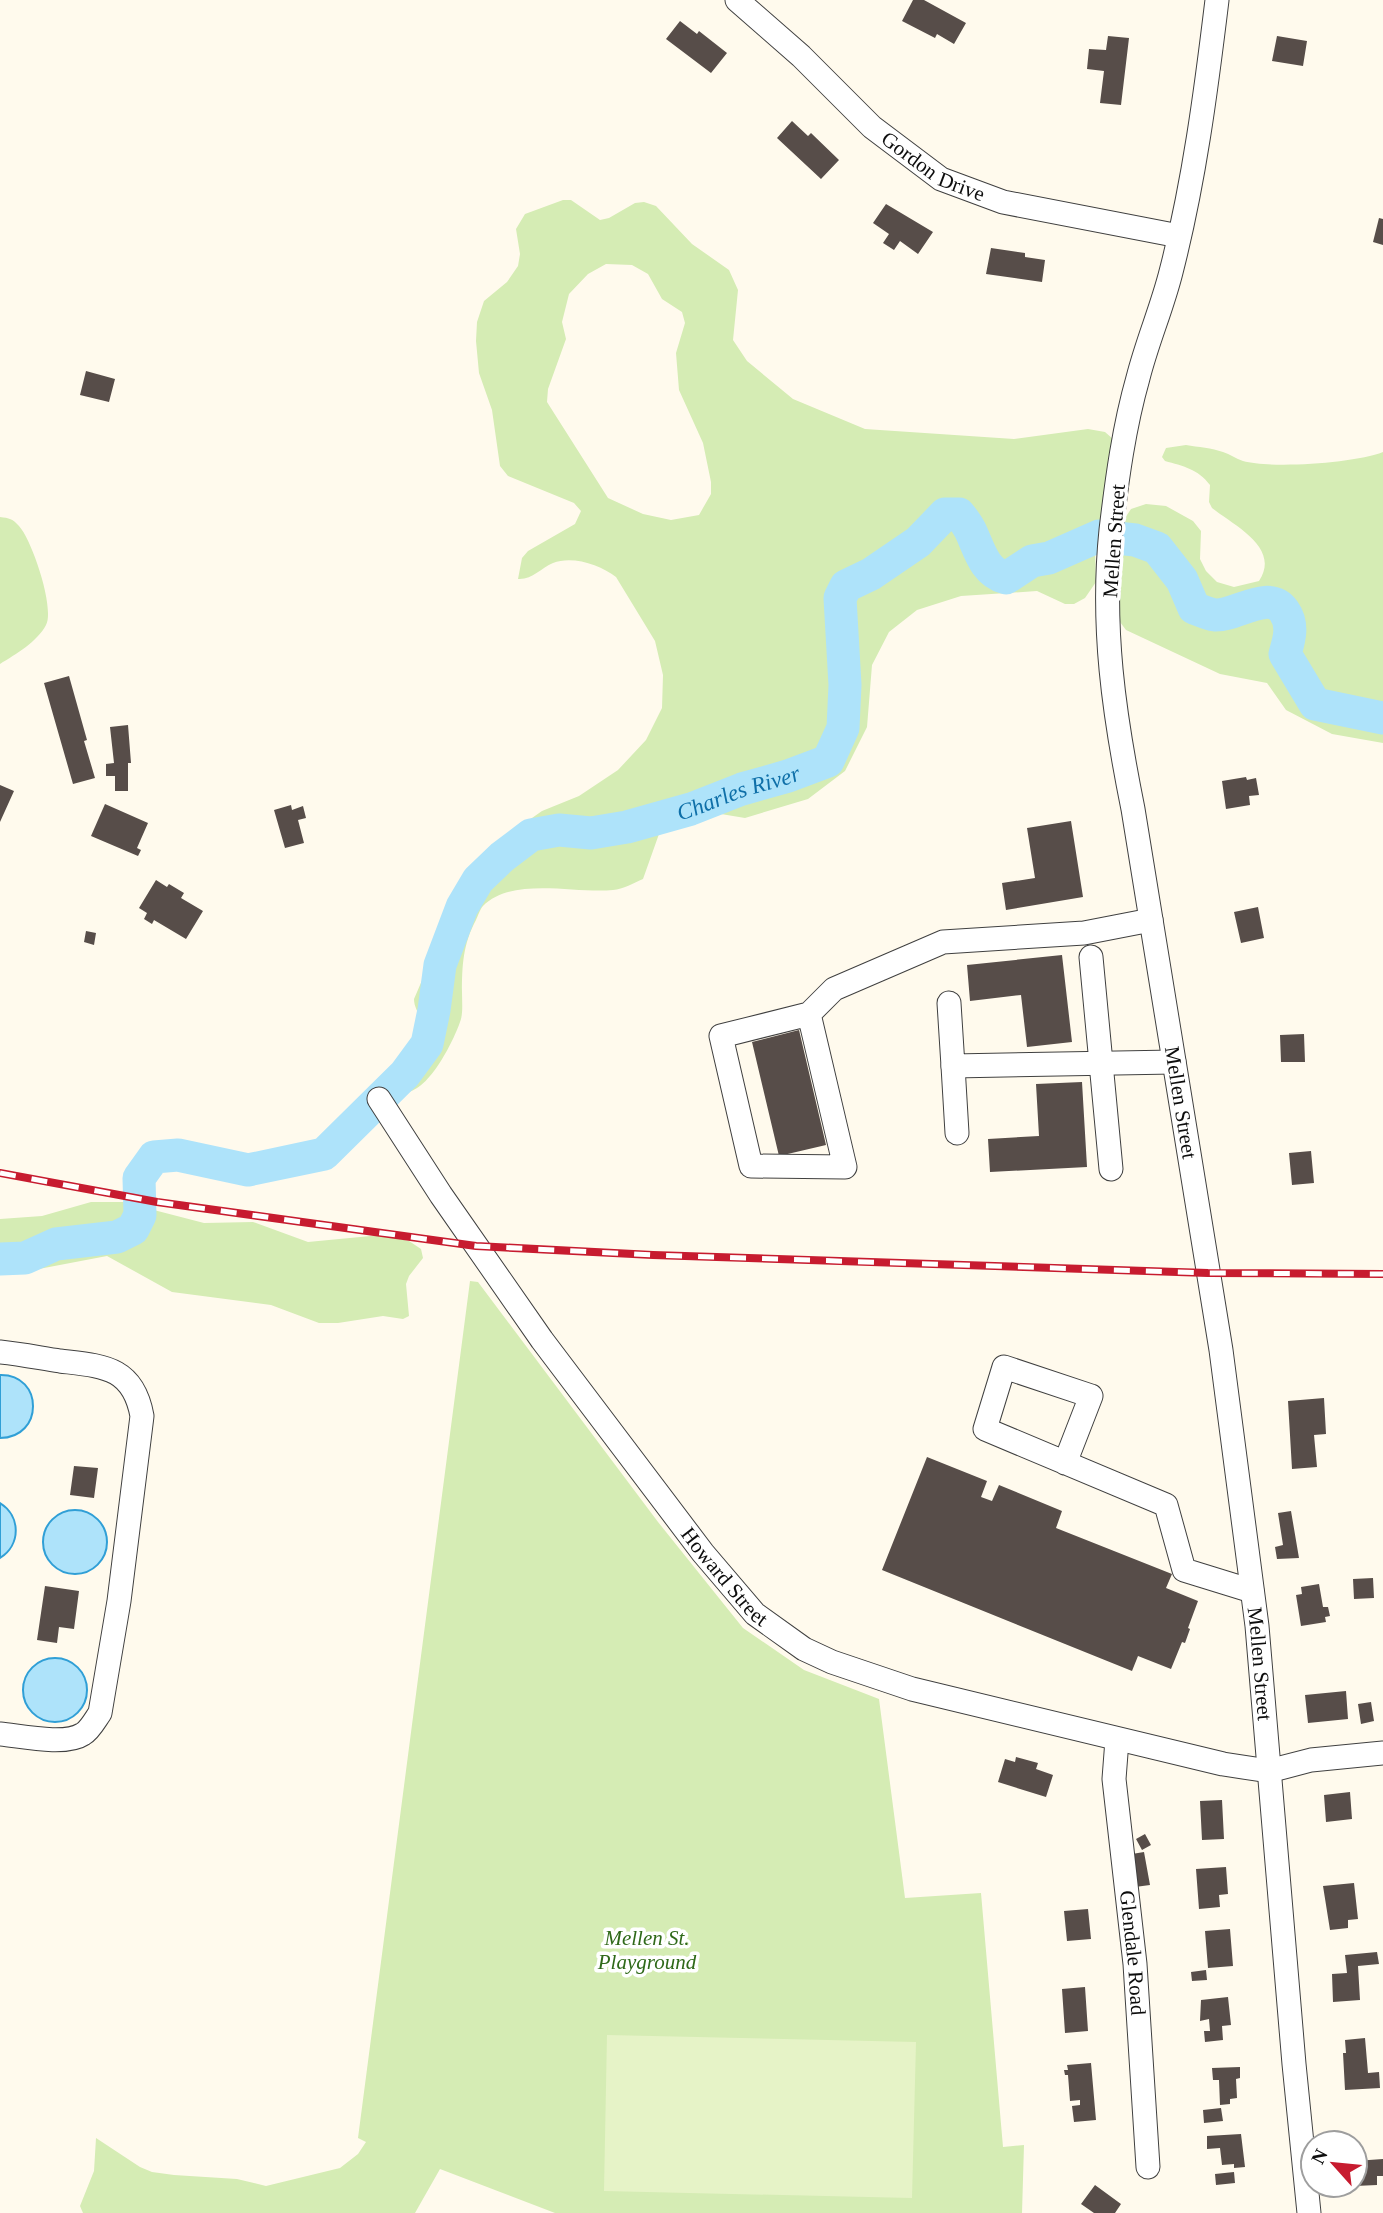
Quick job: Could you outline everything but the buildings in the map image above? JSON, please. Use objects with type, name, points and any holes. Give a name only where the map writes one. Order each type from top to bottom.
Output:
[{"type":"street","name":"Gordon Drive","points":[[737,0],[801,56],[872,127],[942,179],[1003,202],[1179,236]]},
{"type":"street","name":"Mellen Street","points":[[1217,0],[1202,119],[1179,236],[1171,273],[1137,379],[1121,454],[1111,537],[1108,624],[1111,690],[1221,1350],[1252,1591],[1309,2213]]},
{"type":"street","points":[[809,1014],[845,1167],[751,1166],[721,1036],[809,1014],[834,989],[943,942],[1084,933],[1151,920]]},
{"type":"street","points":[[1091,957],[1111,1169]]},
{"type":"street","points":[[948,1003],[957,1133]]},
{"type":"street","points":[[953,1066],[1174,1062]]},
{"type":"street","name":"Howard Street","points":[[379,1099],[534,1330],[703,1553],[755,1614],[804,1649],[832,1662],[912,1689],[1117,1740],[1269,1771]]},
{"type":"street","points":[[0,1352],[96,1364],[115,1371],[130,1386],[139,1402],[142,1416],[117,1613],[100,1713],[93,1725],[82,1735],[62,1740],[0,1734]]},
{"type":"street","points":[[1065,1462],[1091,1396],[1004,1367],[985,1429],[1166,1505],[1184,1570],[1252,1591]]},
{"type":"street","name":"Glendale Road","points":[[1117,1740],[1114,1779],[1135,1964],[1148,2167]]},
{"type":"street","points":[[1269,1771],[1311,1760],[1383,1753]]},
{"type":"green space","points":[[563,200],[571,200],[600,220],[609,218],[635,203],[644,202],[656,206],[692,244],[729,270],[738,290],[733,340],[747,361],[793,399],[865,429],[1014,439],[1088,429],[1105,432],[1113,439],[1110,521],[1098,538],[1095,550],[1096,582],[1085,598],[1074,604],[1065,604],[1037,591],[961,596],[917,610],[889,632],[872,665],[867,727],[845,771],[808,799],[745,818],[709,812],[677,821],[659,834],[643,879],[621,888],[598,891],[545,888],[511,891],[483,906],[464,955],[462,1013],[458,1029],[436,1069],[416,1089],[405,1092],[395,1089],[398,1072],[416,1042],[421,1026],[414,999],[466,878],[502,839],[542,811],[579,796],[618,770],[646,740],[662,708],[663,675],[655,641],[616,577],[594,565],[569,560],[553,563],[532,576],[518,579],[522,558],[528,551],[575,524],[581,511],[574,503],[508,476],[500,466],[492,410],[479,373],[477,322],[484,301],[507,282],[518,266],[520,254],[516,229],[525,214]],"holes":[[[606,264],[632,265],[648,274],[662,299],[682,312],[685,323],[676,353],[679,390],[703,443],[711,482],[711,494],[699,515],[671,520],[643,514],[608,498],[547,402],[548,389],[566,339],[562,322],[569,294],[588,274]]]},
{"type":"green space","points":[[1186,445],[1219,451],[1243,461],[1273,465],[1334,462],[1383,452],[1383,743],[1332,734],[1286,710],[1267,683],[1220,674],[1126,630],[1120,622],[1123,549],[1119,535],[1123,521],[1131,509],[1146,504],[1166,506],[1193,521],[1201,531],[1200,559],[1206,571],[1217,582],[1234,587],[1259,581],[1264,569],[1260,548],[1243,530],[1212,508],[1209,502],[1210,485],[1195,472],[1165,461],[1162,457],[1166,448]]},
{"type":"green space","points":[[0,517],[11,519],[17,524],[30,545],[41,574],[48,616],[46,625],[37,637],[0,664]]},
{"type":"green space","points":[[91,1202],[123,1202],[204,1223],[253,1222],[308,1242],[381,1235],[409,1241],[421,1249],[423,1258],[406,1284],[409,1316],[403,1319],[383,1316],[319,1323],[271,1305],[172,1292],[107,1256],[23,1272],[0,1268],[0,1219],[42,1216]]},
{"type":"green space","name":"Mellen St. Playground","points":[[470,1281],[478,1282],[658,1522],[743,1628],[804,1670],[879,1699],[905,1898],[981,1893],[1003,2147],[1024,2145],[1022,2213],[555,2213],[440,2169],[415,2213],[83,2213],[80,2206],[94,2171],[96,2138],[152,2172],[237,2179],[266,2186],[340,2168],[358,2154],[366,2142],[358,2138]]},
{"type":"green space","points":[[607,2035],[916,2042],[912,2198],[604,2191]]},
{"type":"water","points":[[0,1375],[14,1377],[25,1384],[31,1394],[33,1406],[31,1418],[25,1428],[14,1435],[0,1438]]},
{"type":"water","points":[[0,1503],[12,1515],[16,1531],[12,1546],[0,1558]]},
{"type":"water","points":[[75,1510],[93,1516],[101,1524],[107,1542],[101,1560],[93,1568],[75,1574],[57,1568],[49,1560],[43,1542],[49,1524],[57,1516]]},
{"type":"water","points":[[55,1658],[73,1664],[81,1672],[87,1690],[81,1708],[73,1716],[55,1722],[37,1716],[29,1708],[23,1690],[29,1672],[37,1664]]},
{"type":"waterway","name":"Charles River","points":[[0,1259],[25,1258],[56,1244],[117,1237],[133,1229],[140,1215],[139,1178],[154,1157],[178,1155],[248,1170],[324,1154],[405,1074],[427,1044],[440,965],[462,907],[478,880],[531,835],[559,830],[591,833],[627,827],[691,809],[828,761],[843,728],[845,685],[840,598],[846,586],[871,574],[918,542],[945,514],[959,514],[988,566],[1006,578],[1032,561],[1049,558],[1099,536],[1135,540],[1157,548],[1182,580],[1194,608],[1215,615],[1261,603],[1278,605],[1287,616],[1290,627],[1285,654],[1315,704],[1383,718]]},
{"type":"railway","points":[[0,1173],[157,1202],[476,1246],[653,1255],[1208,1273],[1383,1274]]}]
